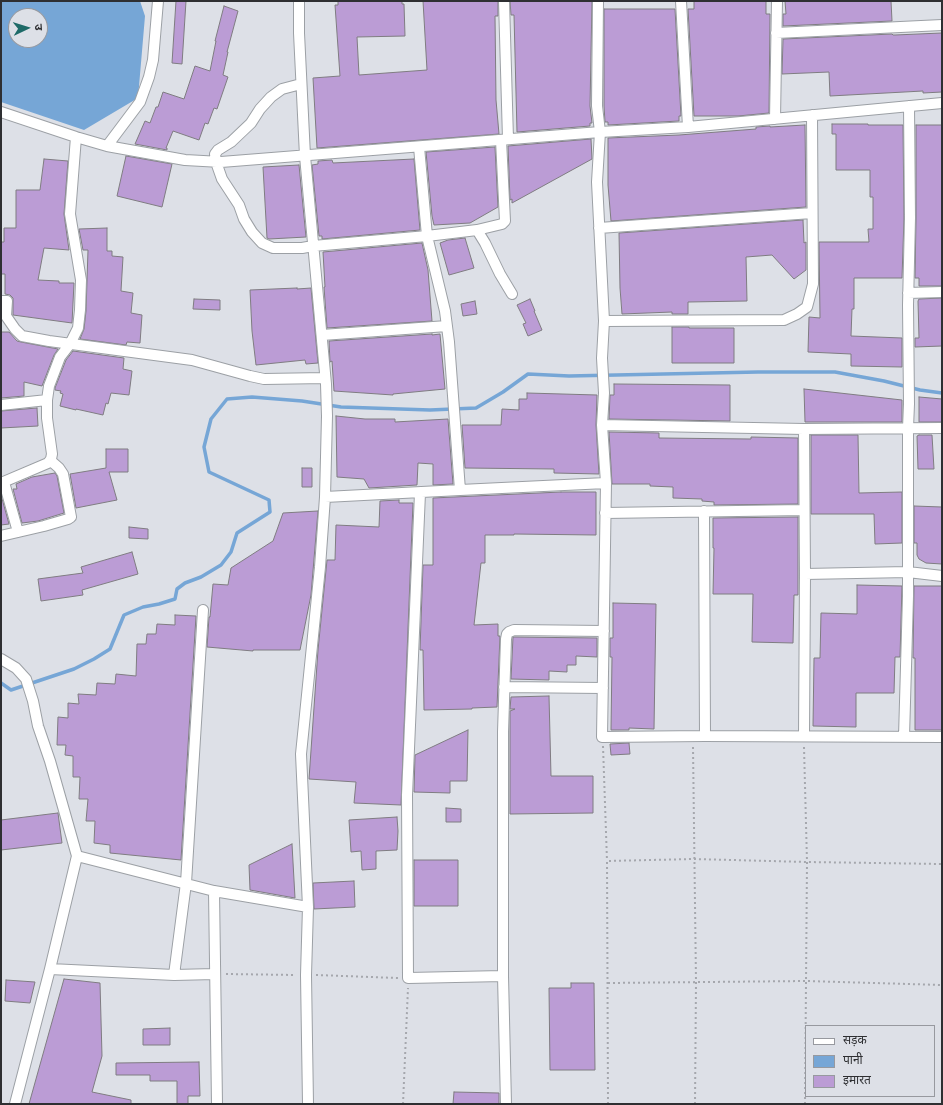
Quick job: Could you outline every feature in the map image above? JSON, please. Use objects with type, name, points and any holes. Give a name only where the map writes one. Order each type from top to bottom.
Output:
[{"type":"street","points":[[107,146],[140,102],[149,78],[153,60],[158,1]]},
{"type":"street","points":[[299,1],[298,33],[305,156],[326,381],[327,416],[325,497],[320,575],[301,754],[308,907],[306,975],[308,1104]]},
{"type":"street","points":[[301,84],[282,89],[271,97],[260,109],[251,123],[231,142],[218,150],[215,154],[222,179],[239,205],[244,219],[252,232],[262,243],[273,248],[302,248],[427,236],[477,230],[502,224],[505,221],[504,1]]},
{"type":"street","points":[[598,1],[597,106],[600,132],[597,182],[604,322],[602,358],[604,393],[602,425],[606,483],[602,737],[942,737]]},
{"type":"street","points":[[681,1],[688,127]]},
{"type":"street","points":[[775,119],[777,1]]},
{"type":"street","points":[[776,33],[942,25]]},
{"type":"street","points":[[1,112],[107,146],[185,160],[216,162],[505,139],[688,127],[942,103]]},
{"type":"street","points":[[904,737],[908,572],[908,293],[910,218],[908,106]]},
{"type":"street","points":[[604,322],[784,320],[807,307],[813,284],[812,115]]},
{"type":"street","points":[[18,532],[3,482],[50,461],[52,454],[47,418],[49,386],[60,357],[70,344],[78,328],[81,280],[70,214],[76,137]]},
{"type":"street","points":[[419,146],[427,236],[445,311],[447,326],[454,397],[460,490]]},
{"type":"street","points":[[599,228],[812,213]]},
{"type":"street","points":[[477,230],[512,294]]},
{"type":"street","points":[[908,293],[942,292]]},
{"type":"street","points":[[1,300],[7,301],[6,316],[22,336],[70,344],[192,360],[264,379],[326,381]]},
{"type":"street","points":[[322,335],[447,326]]},
{"type":"street","points":[[1,405],[47,400]]},
{"type":"street","points":[[602,425],[804,429],[942,428]]},
{"type":"street","points":[[804,429],[804,736]]},
{"type":"street","points":[[1,536],[70,518],[63,474],[59,468],[50,461]]},
{"type":"street","points":[[325,497],[606,483]]},
{"type":"street","points":[[420,492],[406,795],[408,978],[504,976]]},
{"type":"street","points":[[605,513],[804,510]]},
{"type":"street","points":[[704,511],[705,736]]},
{"type":"street","points":[[804,574],[908,572],[942,576]]},
{"type":"street","points":[[174,975],[186,883],[203,610]]},
{"type":"street","points":[[506,1104],[503,732],[507,634],[514,630],[604,631]]},
{"type":"street","points":[[1,659],[16,668],[26,679],[33,701],[38,726],[50,761],[77,856],[50,969],[15,1104]]},
{"type":"street","points":[[504,688],[603,688]]},
{"type":"street","points":[[77,856],[214,891],[308,907]]},
{"type":"street","points":[[214,891],[217,1104]]},
{"type":"street","points":[[50,969],[174,975],[215,974]]},
{"type":"path","points":[[692,736],[696,982],[694,1104]]},
{"type":"path","points":[[804,736],[807,862],[805,1025]]},
{"type":"path","points":[[602,737],[607,861],[608,1104]]},
{"type":"path","points":[[607,861],[694,859],[942,864]]},
{"type":"path","points":[[215,974],[408,978],[403,1104]]},
{"type":"path","points":[[608,982],[806,981],[942,985]]},
{"type":"path","points":[[804,1104],[805,1042]]},
{"type":"water","points":[[1,1],[140,1],[145,16],[138,98],[84,130],[1,102]]},
{"type":"building","points":[[176,1],[186,1],[182,64],[172,63]]},
{"type":"building","points":[[338,1],[402,1],[402,4],[404,4],[405,36],[357,37],[359,75],[427,70],[423,1],[498,1],[498,16],[495,16],[496,100],[499,134],[317,148],[313,78],[340,76],[335,5],[338,5]]},
{"type":"building","points":[[510,1],[592,1],[590,106],[592,123],[590,123],[590,126],[517,132],[514,15],[511,15]]},
{"type":"building","points":[[694,1],[766,1],[766,14],[770,14],[769,113],[738,116],[694,116],[688,9],[694,9]]},
{"type":"building","points":[[785,1],[891,1],[892,21],[783,26],[783,14],[786,14]]},
{"type":"building","points":[[224,6],[238,11],[227,52],[223,75],[228,77],[217,109],[214,108],[208,124],[205,123],[199,140],[173,131],[166,148],[167,150],[135,144],[145,121],[150,123],[163,92],[184,99],[195,66],[210,71],[215,41]]},
{"type":"building","points":[[604,9],[675,9],[681,116],[679,116],[679,121],[608,125],[608,122],[605,122]]},
{"type":"building","points":[[942,33],[942,92],[923,93],[923,91],[830,96],[829,72],[782,74],[783,39]]},
{"type":"building","points":[[832,124],[903,125],[904,218],[902,278],[854,278],[854,309],[852,309],[851,336],[902,338],[902,367],[851,366],[851,354],[808,352],[809,317],[820,318],[819,242],[869,242],[868,229],[873,229],[873,197],[870,197],[870,170],[836,170],[836,134],[832,134]]},
{"type":"building","points":[[805,125],[806,207],[611,221],[608,185],[608,138],[679,135],[756,129],[756,127]]},
{"type":"building","points":[[916,125],[942,125],[942,286],[919,286],[919,278],[915,278]]},
{"type":"building","points":[[591,139],[592,159],[512,203],[512,199],[510,200],[508,146]]},
{"type":"building","points":[[495,147],[498,207],[470,223],[434,225],[426,152]]},
{"type":"building","points":[[126,156],[172,164],[162,207],[117,196]]},
{"type":"building","points":[[44,159],[68,161],[64,214],[69,250],[44,248],[38,280],[59,281],[59,283],[74,283],[72,323],[13,315],[13,298],[10,295],[5,294],[5,274],[1,274],[1,242],[4,242],[4,228],[16,228],[16,190],[40,190]]},
{"type":"building","points":[[414,159],[420,230],[322,239],[322,236],[319,236],[312,165],[318,164],[318,161],[332,160],[333,163]]},
{"type":"building","points":[[299,165],[306,237],[269,239],[267,238],[263,167]]},
{"type":"building","points":[[803,220],[804,243],[806,242],[806,270],[794,279],[772,255],[746,257],[747,301],[688,302],[688,314],[672,314],[672,312],[622,314],[619,233]]},
{"type":"building","points":[[107,228],[107,251],[112,251],[112,256],[123,257],[121,291],[133,293],[131,313],[142,315],[140,343],[127,342],[126,345],[80,339],[84,329],[86,311],[88,250],[83,250],[79,229]]},
{"type":"building","points":[[465,238],[474,268],[449,275],[440,243],[448,240]]},
{"type":"building","points":[[422,243],[428,270],[432,321],[327,328],[323,252]]},
{"type":"building","points":[[311,288],[318,363],[306,364],[305,360],[256,365],[252,331],[250,290]]},
{"type":"building","points":[[942,298],[942,346],[915,347],[915,338],[919,338],[919,299]]},
{"type":"building","points":[[194,299],[220,300],[220,310],[193,309]]},
{"type":"building","points":[[530,299],[542,330],[528,336],[523,324],[526,323],[517,305]]},
{"type":"building","points":[[475,301],[477,314],[463,316],[461,304]]},
{"type":"building","points":[[672,327],[734,328],[734,363],[672,363]]},
{"type":"building","points":[[1,332],[9,332],[17,341],[58,349],[54,355],[42,386],[24,382],[24,396],[1,398]]},
{"type":"building","points":[[440,334],[445,389],[393,395],[334,391],[329,341]]},
{"type":"building","points":[[73,351],[124,358],[123,369],[132,371],[129,395],[111,393],[108,404],[106,403],[103,415],[60,406],[63,394],[60,393],[61,391],[55,390],[55,388],[66,360]]},
{"type":"building","points":[[614,384],[730,385],[730,421],[609,419],[610,395],[614,395]]},
{"type":"building","points":[[804,389],[902,400],[902,422],[805,422]]},
{"type":"building","points":[[527,393],[597,395],[596,425],[599,474],[554,473],[554,469],[465,468],[462,425],[501,425],[502,409],[519,410],[519,399],[527,399]]},
{"type":"building","points":[[919,397],[942,399],[942,422],[919,422]]},
{"type":"building","points":[[37,408],[38,426],[1,428],[1,411]]},
{"type":"building","points":[[336,416],[365,419],[395,419],[395,422],[448,419],[453,484],[433,485],[433,464],[418,463],[417,485],[369,488],[364,479],[337,477]]},
{"type":"building","points":[[609,432],[659,433],[659,438],[798,438],[798,504],[714,505],[714,502],[702,501],[702,499],[673,498],[673,487],[650,486],[650,484],[612,484]]},
{"type":"building","points":[[811,435],[858,435],[859,493],[902,492],[902,543],[875,544],[874,514],[811,514]]},
{"type":"building","points":[[932,435],[934,469],[918,469],[917,436]]},
{"type":"building","points":[[106,449],[128,449],[128,472],[109,472],[117,500],[76,508],[70,474],[106,468]]},
{"type":"building","points":[[302,468],[312,468],[312,487],[302,487]]},
{"type":"building","points":[[55,473],[57,476],[64,513],[38,521],[22,523],[13,489],[17,489],[16,484],[32,477]]},
{"type":"building","points":[[561,492],[596,492],[596,535],[485,535],[485,563],[481,563],[474,625],[498,624],[498,636],[500,636],[497,707],[424,710],[423,650],[420,650],[423,565],[433,565],[433,498]]},
{"type":"building","points":[[1,495],[9,524],[1,525]]},
{"type":"building","points":[[399,500],[399,503],[413,503],[401,805],[354,803],[356,782],[309,779],[318,650],[327,560],[335,560],[336,525],[379,527],[380,501]]},
{"type":"building","points":[[914,506],[942,507],[942,564],[926,563],[919,559],[917,555],[917,543],[914,543]]},
{"type":"building","points":[[318,511],[311,595],[300,650],[253,651],[207,647],[213,584],[228,585],[231,568],[273,541],[283,513]]},
{"type":"building","points":[[798,517],[798,595],[794,595],[793,643],[752,642],[753,594],[713,594],[713,518]]},
{"type":"building","points":[[129,527],[148,529],[148,539],[129,538]]},
{"type":"building","points":[[132,552],[138,574],[82,590],[83,595],[41,601],[38,579],[83,573],[81,567]]},
{"type":"building","points":[[857,585],[902,586],[900,657],[895,657],[894,693],[856,693],[856,727],[813,726],[814,658],[820,658],[821,613],[857,614]]},
{"type":"building","points":[[914,586],[942,586],[942,730],[915,730],[915,658],[913,658]]},
{"type":"building","points":[[613,603],[656,604],[654,729],[629,728],[629,730],[611,730],[612,657],[610,657],[610,638],[613,638]]},
{"type":"building","points":[[175,615],[196,616],[181,860],[110,853],[110,845],[94,843],[95,821],[86,821],[88,799],[79,799],[80,777],[73,777],[73,756],[65,755],[66,745],[57,745],[58,717],[68,718],[68,703],[79,704],[78,694],[96,695],[97,683],[115,684],[116,674],[136,676],[137,644],[146,644],[147,634],[156,634],[157,624],[175,625]]},
{"type":"building","points":[[513,637],[597,638],[597,657],[576,656],[576,665],[567,665],[567,672],[549,671],[549,680],[511,679]]},
{"type":"building","points":[[549,696],[551,776],[593,776],[593,813],[510,814],[510,711],[515,709],[510,709],[511,697]]},
{"type":"building","points":[[468,730],[467,781],[450,781],[450,793],[414,792],[415,755]]},
{"type":"building","points":[[629,743],[630,754],[611,755],[610,744]]},
{"type":"building","points":[[446,808],[461,809],[461,822],[446,822]]},
{"type":"building","points":[[58,813],[62,843],[1,850],[1,820]]},
{"type":"building","points":[[397,817],[397,850],[376,851],[376,869],[362,870],[361,851],[351,852],[349,820]]},
{"type":"building","points":[[292,844],[295,898],[250,890],[249,865]]},
{"type":"building","points":[[414,860],[458,860],[458,906],[414,906]]},
{"type":"building","points":[[354,881],[355,907],[314,909],[313,883]]},
{"type":"building","points":[[64,979],[100,983],[102,1056],[92,1092],[131,1100],[131,1104],[29,1104]]},
{"type":"building","points":[[6,980],[35,982],[30,1003],[5,1001]]},
{"type":"building","points":[[571,983],[594,983],[595,1070],[550,1070],[549,988],[571,988]]},
{"type":"building","points":[[170,1028],[170,1045],[143,1045],[143,1029]]},
{"type":"building","points":[[199,1062],[200,1096],[188,1096],[188,1104],[177,1104],[177,1081],[150,1081],[150,1075],[116,1075],[116,1063]]},
{"type":"building","points":[[454,1092],[499,1093],[499,1104],[453,1104]]},
{"type":"waterway","points":[[1,683],[11,690],[74,669],[110,649],[124,615],[143,607],[175,599],[177,589],[185,583],[201,577],[221,565],[231,552],[237,533],[270,512],[269,500],[209,472],[204,447],[211,419],[227,399],[252,397],[302,401],[341,407],[430,410],[476,408],[503,392],[528,374],[569,376],[758,372],[835,372],[884,381],[920,390],[942,393]]}]
